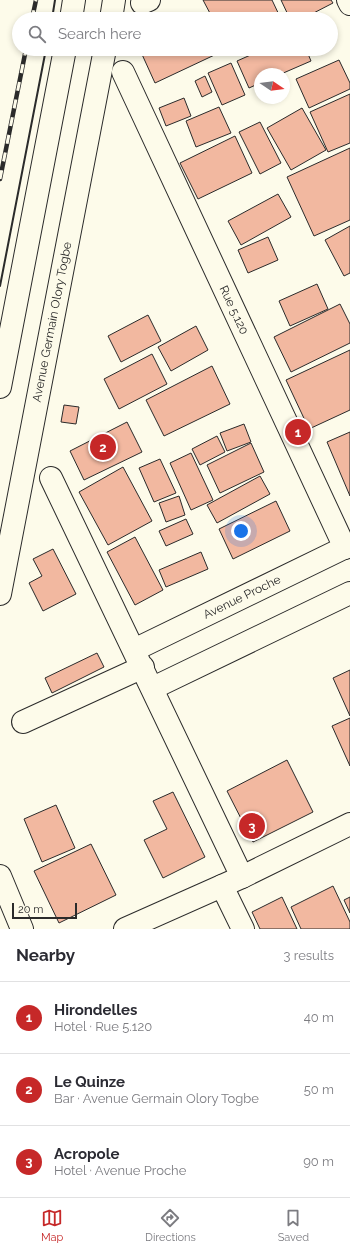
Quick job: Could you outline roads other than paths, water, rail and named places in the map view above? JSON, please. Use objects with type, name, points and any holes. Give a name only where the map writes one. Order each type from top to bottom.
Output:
[{"type":"main road","points":[[72,12],[74,0]]},
{"type":"main road","points":[[112,12],[114,0]]},
{"type":"main road","points":[[348,0],[350,4]]},
{"type":"main road","points":[[0,388],[64,56]]},
{"type":"main road","name":"Avenue Germain Olory Togbe","points":[[0,594],[104,56]]},
{"type":"main road","name":"Rue 5.120","points":[[123,72],[347,546]]},
{"type":"main road","points":[[51,478],[153,688],[242,877]]},
{"type":"main road","name":"Avenue Proche","points":[[23,722],[138,658],[347,546]]},
{"type":"main road","points":[[153,688],[350,594]]},
{"type":"main road","points":[[125,929],[242,877],[350,824]]},
{"type":"main road","points":[[0,876],[22,929]]},
{"type":"main road","points":[[222,886],[243,929]]},
{"type":"railway","points":[[33,12],[36,0]]},
{"type":"railway","points":[[0,179],[25,56]]},
{"type":"place","name":"Hirondelles","points":[[298,432]]},
{"type":"place","name":"Le Quinze","points":[[103,447]]},
{"type":"place","name":"Acropole","points":[[252,826]]}]
